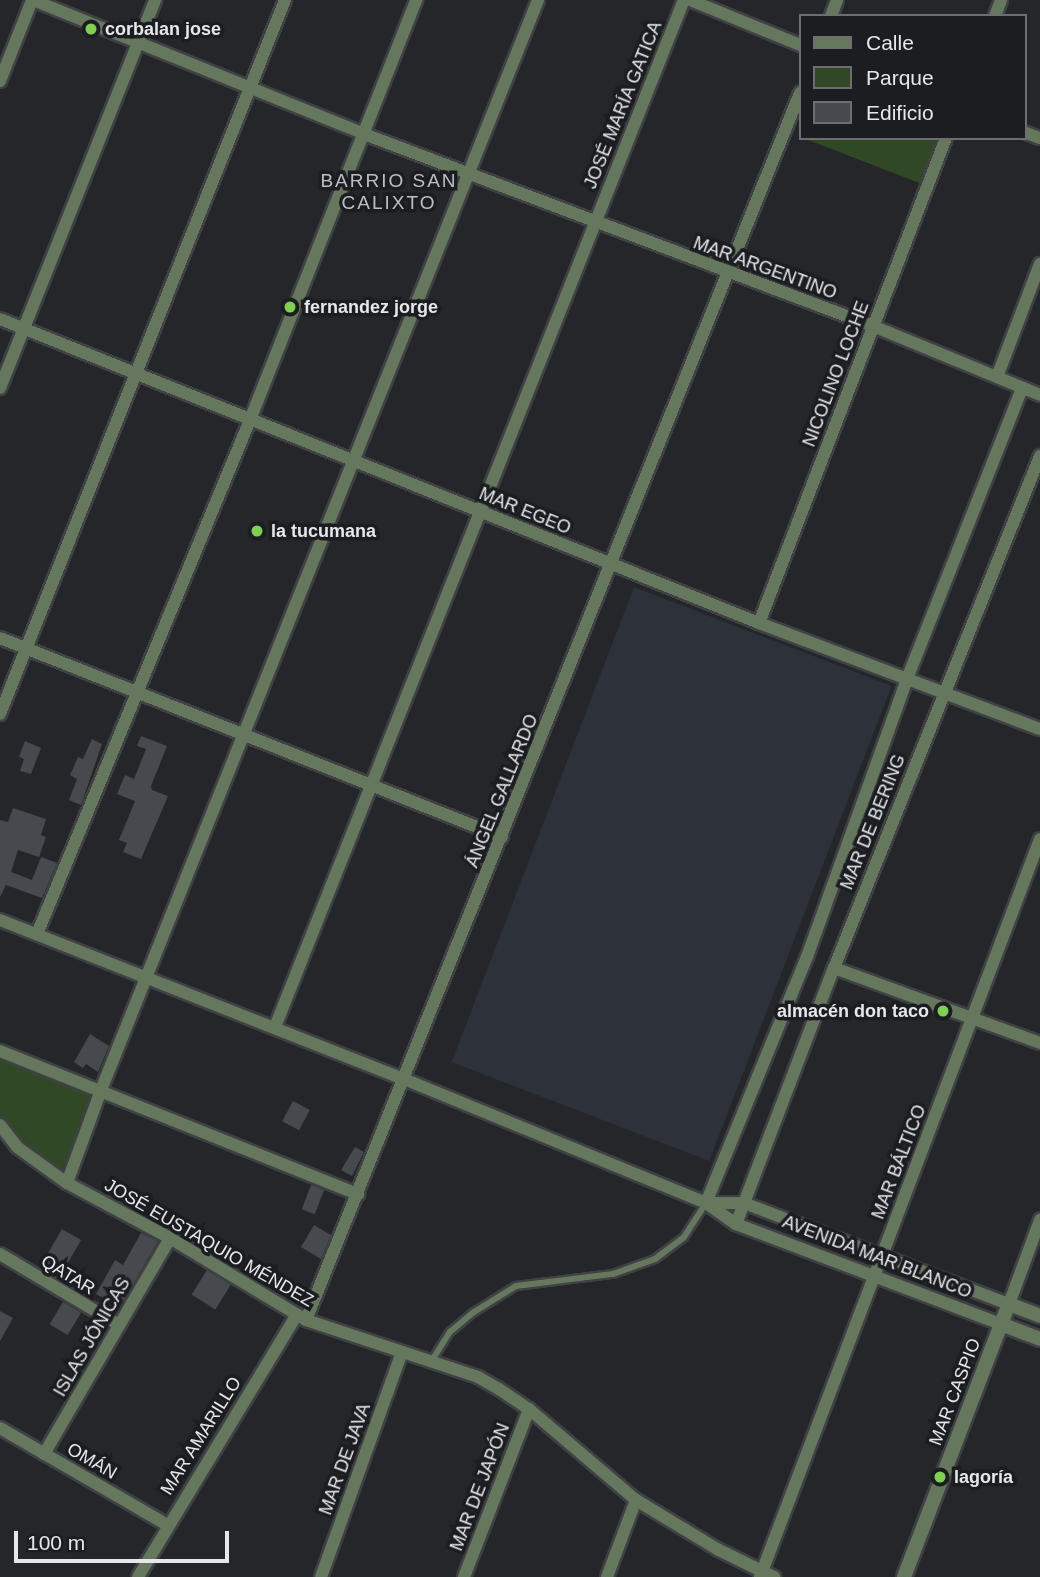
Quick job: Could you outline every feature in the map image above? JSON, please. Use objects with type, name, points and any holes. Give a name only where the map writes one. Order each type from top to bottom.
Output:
[{"type":"street","name":"MAR ARGENTINO","points":[[32,0],[364,134],[728,274],[873,326],[1040,395]]},
{"type":"street","points":[[0,81],[32,0]]},
{"type":"street","points":[[0,388],[155,0]]},
{"type":"street","points":[[0,714],[285,0]]},
{"type":"street","points":[[37,934],[250,420],[416,0]]},
{"type":"street","points":[[67,1183],[101,1090],[538,0]]},
{"type":"street","name":"JOSÉ MARÍA GATICA","points":[[275,1027],[684,0]]},
{"type":"street","points":[[691,0],[799,45]]},
{"type":"street","name":"ÁNGEL GALLARDO","points":[[301,1317],[358,1194],[799,96]]},
{"type":"street","name":"NICOLINO LOCHE","points":[[759,623],[945,140]]},
{"type":"street","points":[[997,377],[1040,264]]},
{"type":"street","name":"MAR EGEO","points":[[0,319],[759,623],[1040,729]]},
{"type":"street","points":[[706,1203],[807,957],[907,679],[1022,387]]},
{"type":"street","name":"MAR DE BERING","points":[[736,1224],[834,968],[1040,456]]},
{"type":"street","points":[[0,638],[502,837]]},
{"type":"street","name":"MAR BÁLTICO","points":[[765,1575],[873,1277],[974,1019],[1040,839]]},
{"type":"street","points":[[0,920],[146,980],[275,1027],[706,1203],[744,1203]]},
{"type":"street","points":[[834,968],[1040,1043]]},
{"type":"street","points":[[0,1051],[358,1194]]},
{"type":"street","name":"JOSÉ EUSTAQUIO MÉNDEZ","points":[[0,1125],[26,1155],[67,1183],[170,1238],[301,1317],[478,1377],[529,1409],[636,1500],[765,1575]]},
{"type":"street","name":"AVENIDA MAR BLANCO","points":[[706,1203],[736,1224],[1040,1339]]},
{"type":"street","name":"AVENIDA MAR BLANCO","points":[[744,1203],[1040,1316]]},
{"type":"street","name":"MAR CASPIO","points":[[904,1577],[1040,1220]]},
{"type":"street","name":"ISLAS JÓNICAS","points":[[44,1454],[170,1238]]},
{"type":"street","name":"QATAR","points":[[0,1254],[119,1325]]},
{"type":"street","name":"MAR AMARILLO","points":[[138,1577],[167,1525],[301,1317]]},
{"type":"street","name":"MAR DE JAVA","points":[[321,1577],[402,1352]]},
{"type":"street","name":"MAR DE JAPÓN","points":[[464,1577],[529,1409]]},
{"type":"street","name":"OMÁN","points":[[0,1428],[167,1525]]},
{"type":"street","points":[[607,1577],[636,1500]]},
{"type":"lane","points":[[431,1362],[450,1332],[474,1312],[516,1286],[613,1274],[655,1259],[684,1237],[706,1203]]},
{"type":"shaded area","points":[[634,587],[892,686],[709,1161],[452,1062]]},
{"type":"green space","points":[[808,140],[939,140],[922,184]]},
{"type":"green space","points":[[0,1052],[100,1091],[67,1181],[27,1154],[0,1123]]},
{"type":"building","points":[[141,736],[167,746],[151,786],[152,790],[168,796],[141,859],[123,852],[127,843],[119,840],[135,801],[117,794],[125,775],[134,779],[146,749],[137,746]]},
{"type":"building","points":[[92,739],[102,744],[81,805],[69,800],[77,779],[70,775],[78,757],[83,759]]},
{"type":"building","points":[[25,741],[41,748],[31,774],[20,771],[24,759],[19,757]]},
{"type":"building","points":[[13,808],[46,819],[41,835],[46,837],[39,857],[18,850],[11,872],[32,880],[41,857],[57,863],[42,898],[6,885],[0,897],[0,820],[8,822]]},
{"type":"building","points":[[90,1034],[109,1046],[98,1072],[86,1064],[83,1068],[74,1062]]},
{"type":"building","points":[[293,1101],[310,1110],[299,1130],[282,1121]]},
{"type":"building","points":[[355,1147],[364,1152],[352,1176],[341,1170]]},
{"type":"building","points":[[311,1185],[324,1190],[315,1214],[302,1209]]},
{"type":"building","points":[[314,1225],[331,1235],[321,1259],[301,1247]]},
{"type":"building","points":[[62,1229],[81,1240],[60,1276],[41,1265]]},
{"type":"building","points":[[141,1233],[158,1241],[120,1307],[96,1294],[115,1260],[123,1265]]},
{"type":"building","points":[[207,1270],[231,1285],[215,1309],[192,1295]]},
{"type":"building","points":[[63,1302],[81,1313],[68,1335],[50,1324]]},
{"type":"building","points":[[0,1311],[13,1318],[0,1341]]},
{"type":"place","name":"corbalan jose","points":[[91,29]]},
{"type":"place","name":"fernandez jorge","points":[[290,307]]},
{"type":"place","name":"la tucumana","points":[[257,531]]},
{"type":"place","name":"almacén don taco","points":[[943,1011]]},
{"type":"place","name":"lagoría","points":[[940,1477]]},
{"type":"district","name":"BARRIO SAN CALIXTO","points":[[389,192]]}]
